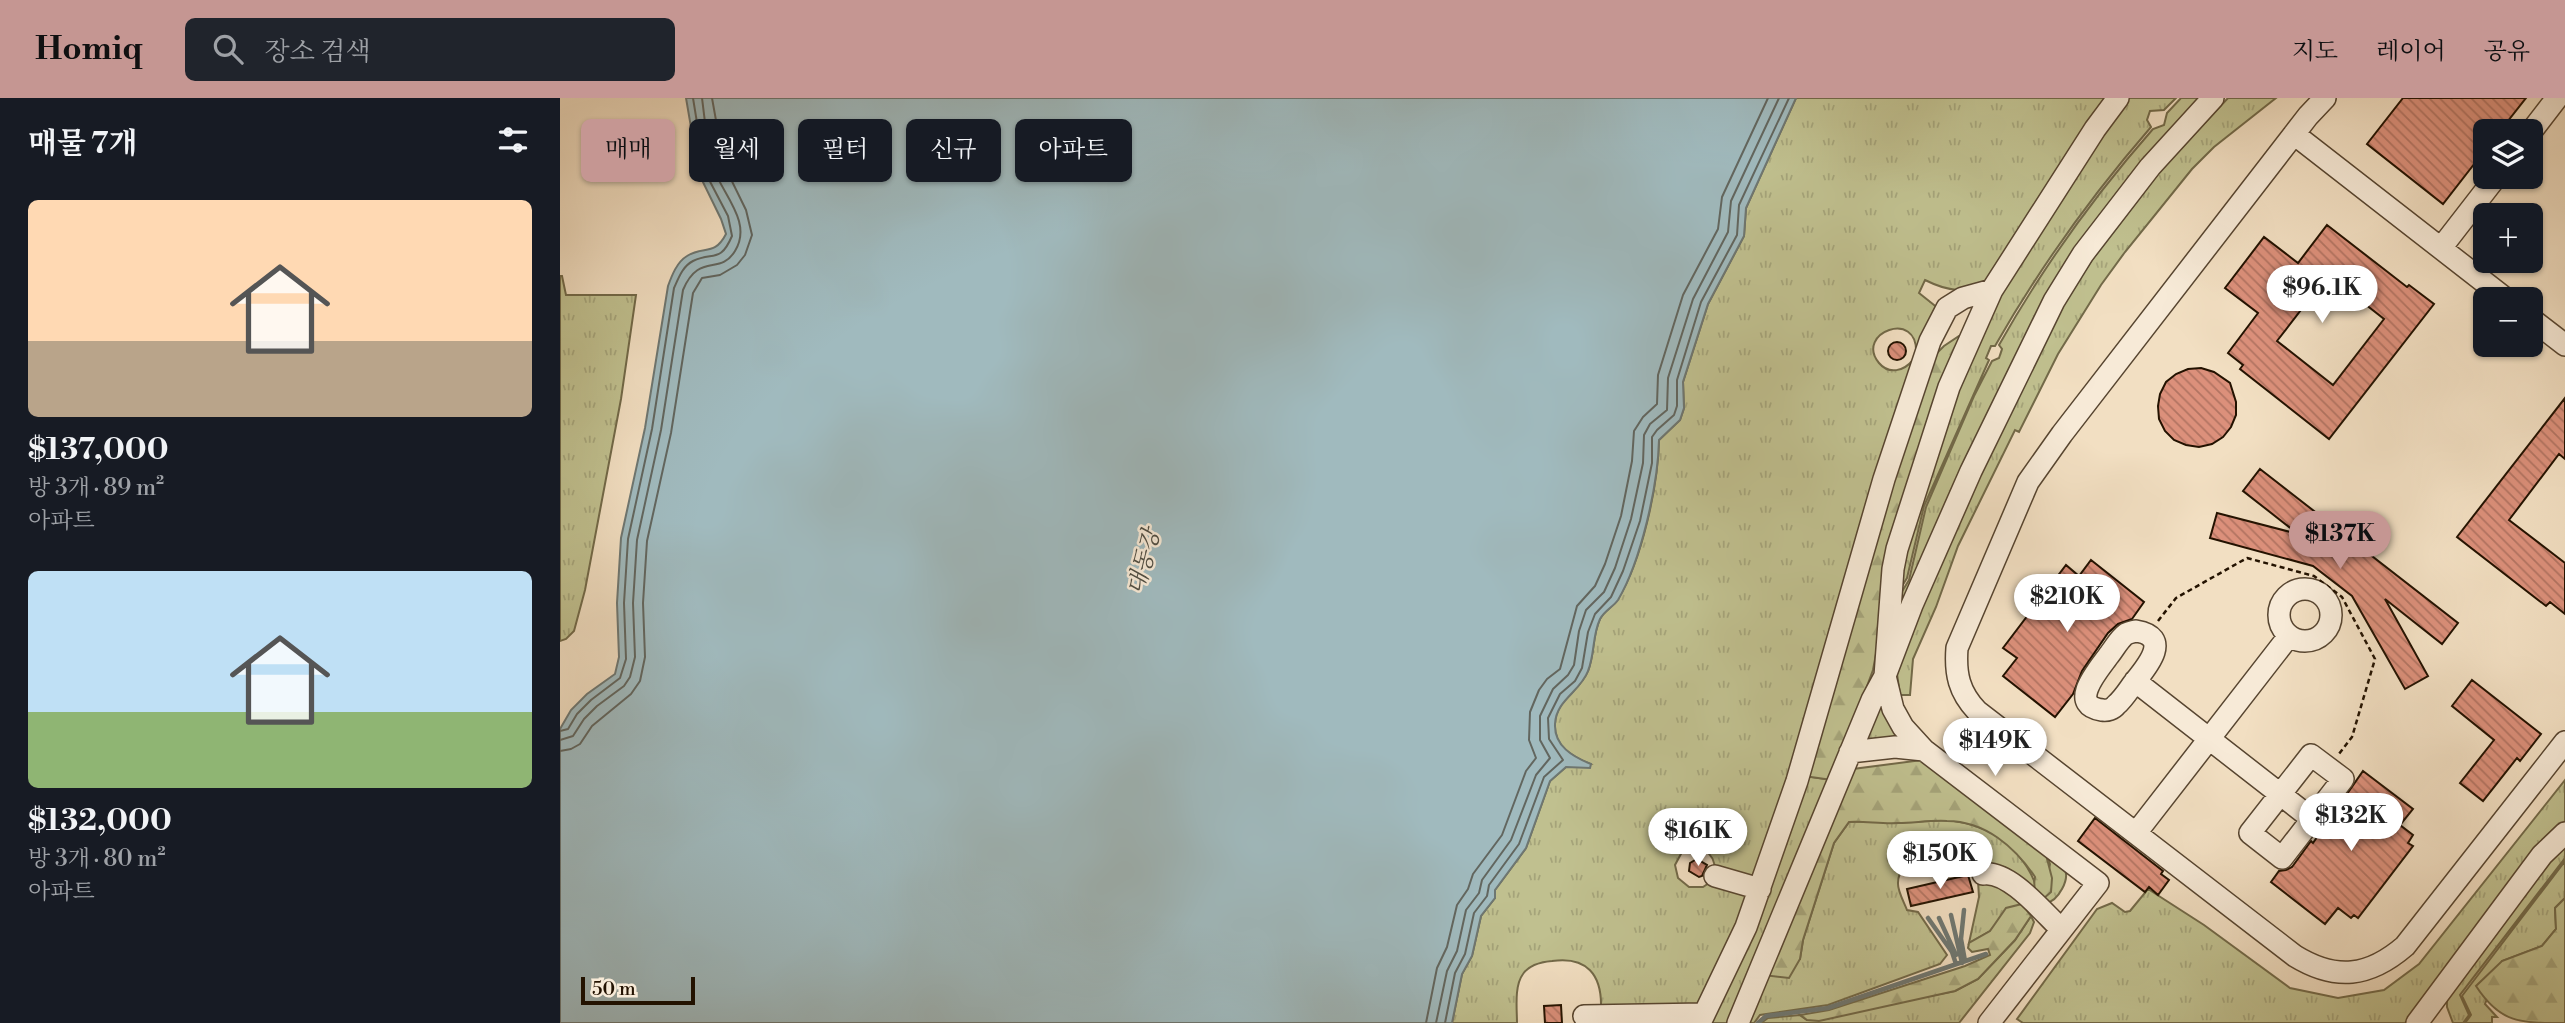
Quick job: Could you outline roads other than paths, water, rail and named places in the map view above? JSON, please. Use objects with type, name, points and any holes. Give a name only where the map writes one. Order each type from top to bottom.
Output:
[{"type":"street","points":[[1989,1023],[2098,883],[1924,750],[1903,727],[1893,709],[1885,676],[1893,569],[1896,549],[1949,387],[1993,290],[2095,129],[2118,98]]},
{"type":"street","points":[[1738,1023],[1850,752],[1885,676],[1912,605],[1971,471],[2054,301],[2083,254],[2115,211],[2150,167],[2213,98]]},
{"type":"street","points":[[2325,98],[2294,134],[2028,482],[1957,648],[1955,667],[1959,684],[1966,699],[1977,710],[2295,956],[2312,967],[2332,972],[2353,973],[2374,967],[2405,946],[2565,743]]},
{"type":"street","points":[[2541,119],[2557,98]]},
{"type":"street","points":[[2294,134],[2491,287]]},
{"type":"street","points":[[2441,248],[2487,189]]},
{"type":"street","points":[[1584,1016],[1702,1019],[1746,927],[1801,768],[1917,359],[1947,309],[1963,298],[1993,290]]},
{"type":"street","points":[[2543,328],[2565,345]]},
{"type":"street","points":[[2297,590],[2324,590],[2331,618],[2324,634],[2308,641],[2289,636],[2280,625],[2278,617],[2283,600],[2297,590]]},
{"type":"street","points":[[2136,631],[2148,635],[2154,645],[2154,657],[2135,681],[2110,710],[2092,706],[2086,696],[2087,684],[2125,635],[2136,631]]},
{"type":"street","points":[[2136,833],[2289,636]]},
{"type":"street","points":[[2135,681],[2312,819]]},
{"type":"street","points":[[1850,752],[1895,747],[1924,750]]},
{"type":"street","points":[[2311,755],[2343,779],[2282,858],[2250,833],[2280,795],[2311,755]]},
{"type":"street","points":[[2427,1020],[2542,855],[2565,833]]},
{"type":"street","points":[[1983,874],[1992,873],[2003,877],[2061,929]]},
{"type":"street","points":[[1715,876],[1760,889]]},
{"type":"water","name":"대동강","points":[[686,98],[1796,98],[1746,208],[1744,236],[1708,304],[1683,382],[1684,408],[1680,420],[1659,440],[1652,500],[1634,565],[1618,600],[1600,619],[1590,665],[1584,678],[1556,716],[1556,732],[1561,744],[1571,754],[1591,764],[1590,768],[1566,767],[1550,781],[1526,848],[1495,890],[1495,898],[1481,916],[1472,956],[1462,974],[1452,1023],[560,1023],[560,729],[571,710],[587,694],[615,674],[619,657],[617,603],[621,538],[645,428],[668,286],[675,269],[683,259],[717,246],[726,234],[703,182],[784,182],[784,119],[690,119]]},
{"type":"waterway","points":[[1964,910],[1961,939],[1965,961]]},
{"type":"waterway","points":[[1951,915],[1962,963]]},
{"type":"waterway","points":[[1928,918],[1952,952],[1956,964]]},
{"type":"waterway","points":[[1939,918],[1956,955]]},
{"type":"waterway","points":[[1758,1023],[1766,1016],[1828,1008],[1986,954]]}]
